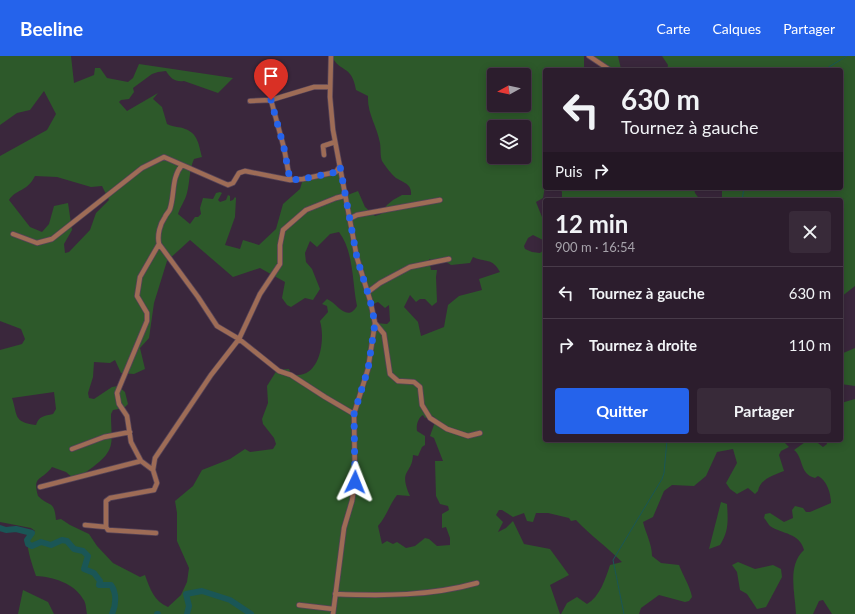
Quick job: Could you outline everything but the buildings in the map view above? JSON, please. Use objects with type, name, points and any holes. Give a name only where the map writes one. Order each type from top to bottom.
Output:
[{"type":"street","points":[[299,605],[333,611],[344,528],[352,501],[355,482],[354,414],[368,369],[375,323],[368,292],[358,265],[335,142],[330,86],[331,56]]},
{"type":"street","points":[[589,56],[607,68]]},
{"type":"street","points":[[250,101],[271,100],[314,87],[330,86]]},
{"type":"street","points":[[271,100],[284,148],[290,180]]},
{"type":"street","points":[[324,155],[323,146],[335,142]]},
{"type":"street","points":[[13,234],[37,243],[52,238],[156,159],[164,157],[170,158],[182,165],[228,185],[233,183],[239,173],[245,171],[290,180],[303,179],[336,172],[340,166]]},
{"type":"street","points":[[182,165],[178,171],[172,190],[170,210],[164,218],[157,237],[159,244],[198,297],[217,326],[239,339],[279,371],[291,375],[324,397],[354,414]]},
{"type":"street","points":[[106,527],[106,501],[110,498],[154,490],[157,483],[153,470],[155,458],[239,339],[260,294],[280,264],[280,245],[284,230],[306,210],[344,196]]},
{"type":"street","points":[[349,219],[357,215],[440,200]]},
{"type":"street","points":[[153,470],[141,461],[132,442],[126,416],[119,404],[118,393],[147,321],[147,313],[136,296],[140,277],[159,244]]},
{"type":"street","points":[[368,292],[380,282],[410,267],[449,259]]},
{"type":"street","points":[[375,323],[384,334],[390,374],[398,380],[414,382],[420,387],[422,405],[430,418],[447,429],[468,436],[480,433]]},
{"type":"street","points":[[72,449],[104,437],[130,432]]},
{"type":"street","points":[[40,487],[141,461]]},
{"type":"street","points":[[85,525],[106,527],[108,530],[156,533]]},
{"type":"street","points":[[335,594],[383,596],[454,589],[477,583]]},
{"type":"green space","points":[[0,56],[71,56],[74,83],[94,75],[95,68],[100,68],[107,78],[128,82],[133,78],[139,64],[233,78],[218,93],[184,81],[178,81],[172,78],[166,71],[158,72],[152,74],[133,88],[134,92],[129,99],[121,100],[119,102],[127,111],[158,93],[153,99],[162,107],[167,124],[183,128],[193,134],[199,144],[202,157],[194,159],[191,167],[187,193],[178,214],[190,224],[195,217],[198,217],[201,214],[200,208],[203,198],[213,199],[216,193],[220,192],[222,193],[218,200],[220,202],[226,200],[228,195],[230,196],[230,201],[235,197],[235,217],[225,245],[240,249],[243,240],[259,245],[276,229],[283,204],[300,189],[303,179],[336,172],[340,166],[345,196],[358,191],[365,207],[375,216],[381,214],[387,205],[393,200],[402,195],[411,195],[409,186],[394,177],[382,161],[379,137],[369,108],[368,96],[356,90],[352,76],[338,65],[332,56],[584,56],[584,68],[543,68],[543,190],[544,190],[543,198],[536,202],[543,217],[543,240],[533,235],[528,238],[524,246],[525,249],[532,252],[540,253],[543,251],[543,442],[784,442],[789,447],[781,451],[779,455],[784,471],[764,480],[755,494],[748,488],[737,494],[730,489],[726,483],[737,463],[733,449],[717,452],[706,476],[694,486],[672,485],[664,491],[653,517],[643,522],[650,543],[652,556],[661,563],[679,565],[692,597],[689,601],[685,602],[659,595],[641,608],[639,614],[561,614],[567,603],[577,597],[587,604],[592,601],[602,587],[610,565],[622,562],[576,520],[571,521],[569,518],[548,513],[536,513],[533,522],[527,521],[524,513],[513,517],[502,510],[499,510],[496,515],[503,522],[498,532],[506,528],[513,521],[524,544],[550,549],[569,575],[550,585],[560,614],[87,614],[84,600],[79,593],[69,585],[56,579],[36,576],[29,554],[27,540],[35,531],[31,528],[0,522],[0,350],[22,344],[25,339],[21,329],[0,321],[0,156],[47,130],[56,114],[44,91],[30,110],[17,113],[0,125]],"holes":[[[35,176],[57,177],[91,187],[102,186],[109,200],[96,213],[90,230],[69,252],[65,253],[64,244],[72,230],[68,203],[54,206],[49,224],[42,232],[30,227],[9,200],[12,196],[29,185]],[[339,232],[344,240],[350,258],[357,306],[350,313],[342,310],[327,299],[322,304],[327,306],[328,312],[320,321],[322,329],[321,349],[314,366],[308,372],[301,375],[291,374],[289,369],[277,370],[267,386],[268,403],[262,419],[263,424],[274,438],[276,444],[273,449],[250,452],[245,449],[230,459],[202,470],[193,486],[175,501],[177,513],[177,541],[189,568],[187,582],[181,595],[168,607],[156,598],[145,575],[140,577],[113,563],[97,546],[89,534],[61,519],[56,520],[53,506],[38,496],[36,489],[37,481],[52,467],[66,472],[74,479],[93,467],[106,455],[112,438],[111,414],[113,410],[124,408],[128,404],[125,392],[118,386],[112,387],[94,399],[89,398],[88,393],[93,377],[94,362],[110,363],[115,360],[121,373],[134,374],[145,369],[140,348],[149,338],[154,303],[167,261],[190,240],[233,277],[260,268],[285,282],[282,298],[287,305],[291,307],[305,298],[313,300],[320,289],[312,269],[306,262],[305,253],[310,241],[317,247],[330,234]],[[473,257],[491,262],[500,272],[479,279],[482,290],[459,296],[448,305],[444,327],[421,336],[418,322],[404,307],[410,295],[416,302],[420,299],[425,299],[432,306],[437,302],[437,270],[431,270],[429,259],[435,261],[445,261],[451,265],[470,263]],[[378,302],[385,308],[389,305],[390,321],[387,324],[375,323],[371,305]],[[54,392],[56,409],[53,414],[40,418],[36,425],[20,420],[16,414],[12,398]],[[423,415],[425,418],[433,416],[436,419],[430,436],[434,438],[443,461],[435,461],[436,496],[440,504],[448,506],[449,510],[442,514],[442,528],[446,527],[450,538],[450,545],[437,546],[429,539],[425,538],[415,546],[406,548],[397,542],[393,544],[387,541],[382,544],[378,526],[397,495],[410,496],[405,481],[405,476],[412,461],[413,455],[418,456],[422,447],[425,445],[425,436],[417,431],[417,424],[420,418]]]},
{"type":"green space","points":[[589,56],[618,56],[621,68],[607,68]]},
{"type":"green space","points":[[662,56],[855,56],[855,286],[843,295],[843,198],[722,198],[722,190],[843,190],[843,68],[667,68],[668,65]]},
{"type":"green space","points":[[560,190],[694,190],[699,198],[562,198]]},
{"type":"green space","points":[[855,348],[855,386],[843,384],[843,353]]},
{"type":"green space","points":[[855,399],[855,614],[832,614],[823,600],[819,601],[813,614],[796,614],[793,580],[795,563],[804,550],[802,544],[795,537],[770,526],[764,518],[765,514],[770,513],[784,522],[793,518],[792,510],[795,506],[803,508],[806,512],[810,512],[831,503],[829,492],[824,481],[818,476],[815,478],[806,473],[797,453],[794,450],[805,442],[817,442],[823,447],[827,444],[826,442],[843,442],[843,402]]},
{"type":"green space","points":[[721,502],[727,504],[728,520],[725,535],[720,545],[709,549]]},
{"type":"green space","points":[[738,562],[755,569],[773,565],[781,569],[782,577],[766,607],[757,609],[747,594],[740,590],[737,572],[732,565]]},
{"type":"green space","points":[[23,590],[48,602],[54,614],[18,614]]},
{"type":"waterway","points":[[827,68],[847,56]]},
{"type":"waterway","points":[[742,198],[744,190]]},
{"type":"waterway","points":[[624,614],[613,560],[662,479],[664,473],[667,442]]},
{"type":"waterway","points":[[0,528],[6,530],[16,529],[32,533],[27,540],[28,544],[32,546],[41,542],[51,545],[62,540],[67,541],[74,549],[83,551],[88,556],[84,569],[94,573],[100,581],[99,585],[111,585],[113,588],[115,599],[112,614]]},
{"type":"waterway","points":[[187,614],[189,606],[186,594],[202,591],[230,600],[251,614]]},
{"type":"route","points":[[271,100],[284,148],[290,180],[303,179],[336,172],[340,166],[344,196],[354,237],[357,258],[373,311],[375,323],[368,369],[354,414],[356,468],[355,482]]}]
